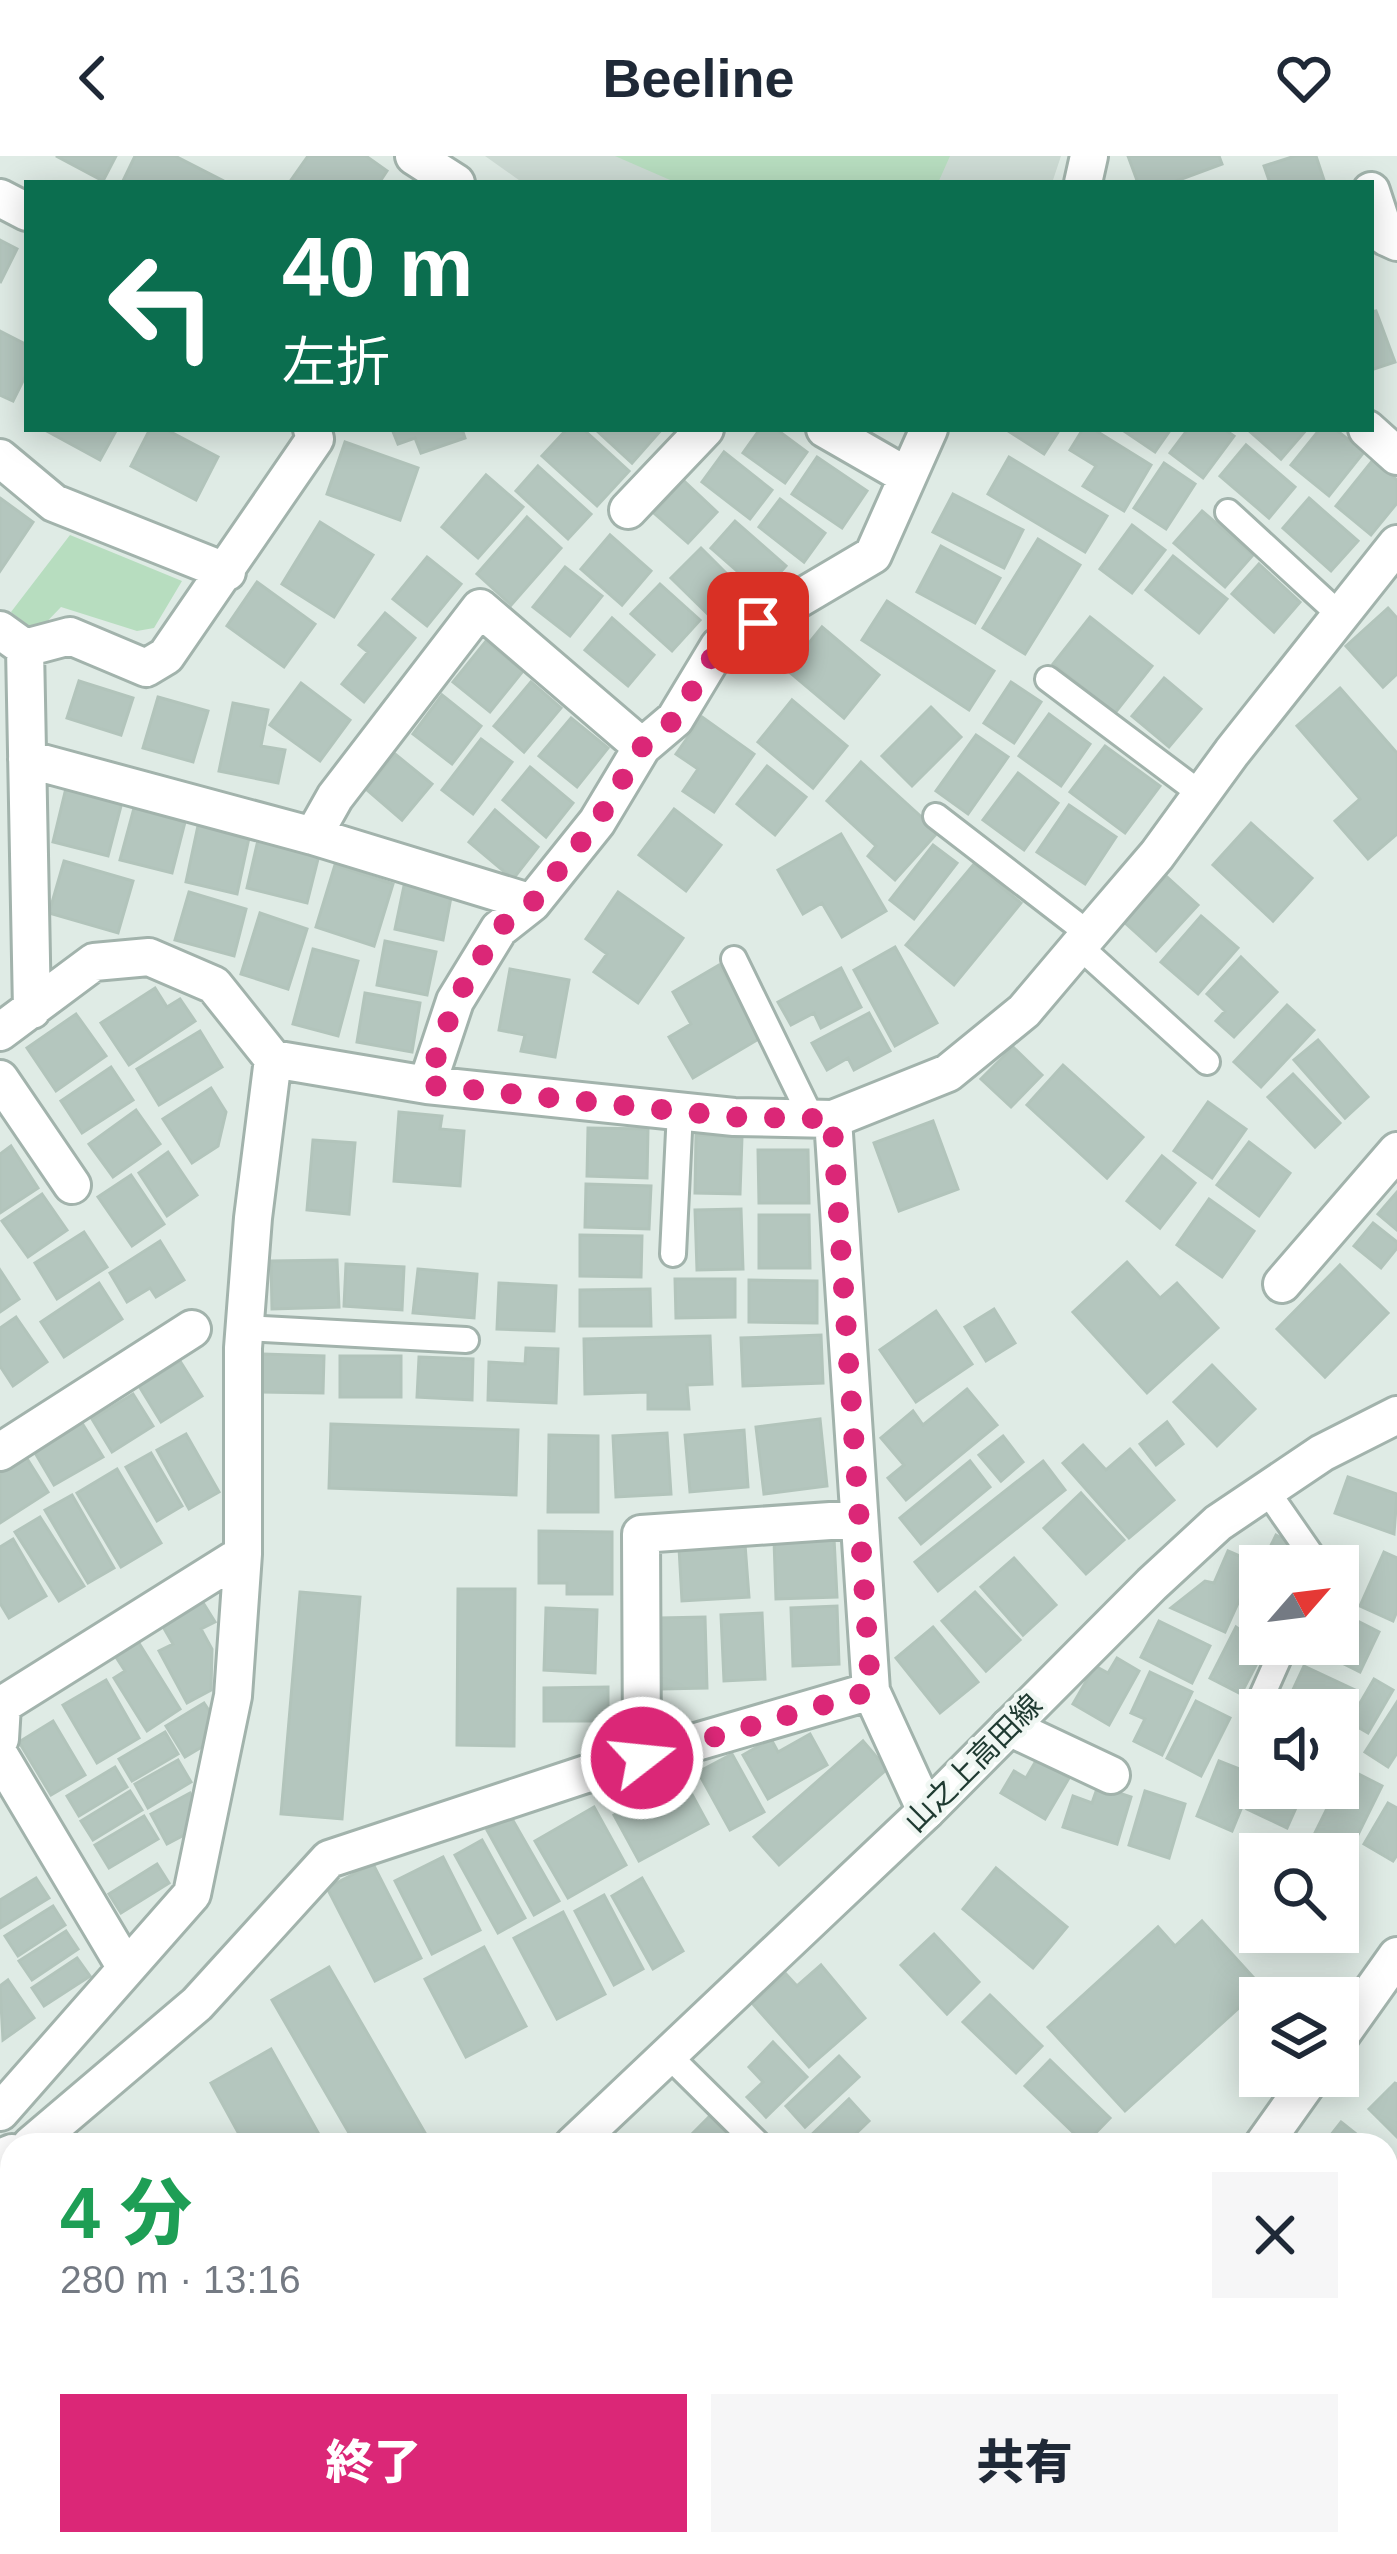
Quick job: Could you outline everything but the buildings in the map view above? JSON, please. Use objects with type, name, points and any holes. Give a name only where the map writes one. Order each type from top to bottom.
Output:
[{"type":"street","points":[[414,156],[450,180]]},
{"type":"street","points":[[1374,200],[1386,237],[1397,242]]},
{"type":"street","points":[[32,1010],[27,759],[13,639],[70,636],[146,668],[166,656],[315,439],[313,432]]},
{"type":"street","points":[[628,510],[702,432]]},
{"type":"street","points":[[830,432],[905,475]]},
{"type":"street","points":[[427,1085],[455,1001],[499,928],[532,903],[597,822],[642,747],[675,719],[719,646],[873,555],[927,432]]},
{"type":"street","points":[[1370,432],[1397,456]]},
{"type":"street","points":[[0,458],[55,503],[227,572]]},
{"type":"street","points":[[0,1032],[94,962],[149,956],[214,985],[273,1059],[427,1085],[680,1111],[822,1119],[949,1073],[1024,1012],[1157,855],[1340,615],[1390,569]]},
{"type":"street","points":[[313,836],[335,797],[480,608],[642,747]]},
{"type":"street","points":[[27,759],[313,836],[532,903]]},
{"type":"street","points":[[0,2112],[192,1894],[233,1696],[243,1554],[245,1328],[273,1059]]},
{"type":"street","points":[[0,1079],[72,1185]]},
{"type":"street","points":[[822,1119],[871,1691],[926,1811]]},
{"type":"street","points":[[1282,1284],[1397,1151]]},
{"type":"street","points":[[0,1453],[192,1329]]},
{"type":"street","name":"山之上高田線","points":[[586,2133],[926,1811],[1151,1584],[1218,1523],[1322,1453],[1397,1414]]},
{"type":"street","points":[[642,1758],[641,1534],[859,1519]]},
{"type":"street","points":[[0,1739],[2,1705],[243,1554]]},
{"type":"street","points":[[45,2133],[196,2004],[329,1859],[642,1758],[871,1691]]},
{"type":"street","points":[[1009,1727],[1111,1774]]},
{"type":"street","points":[[0,1756],[126,1968]]},
{"type":"street","points":[[1359,2010],[1397,1957]]},
{"type":"street","points":[[1272,2133],[1297,2097]]},
{"type":"lane","points":[[1228,512],[1340,615]]},
{"type":"lane","points":[[1048,679],[1201,794]]},
{"type":"lane","points":[[935,815],[1084,940],[1207,1062]]},
{"type":"lane","points":[[734,959],[822,1119]]},
{"type":"lane","points":[[673,1254],[680,1111]]},
{"type":"lane","points":[[245,1328],[466,1340]]},
{"type":"lane","points":[[1267,1490],[1305,1545]]},
{"type":"lane","points":[[668,2055],[746,2133]]},
{"type":"shaded area","points":[[485,156],[1061,156],[1053,180],[519,180]]},
{"type":"green space","points":[[615,156],[950,156],[939,180],[670,180]]},
{"type":"green space","points":[[70,535],[182,581],[154,628],[137,631],[61,607],[37,632],[11,612]]},
{"type":"route","points":[[642,1758],[871,1691],[832,1119],[734,1117],[427,1085],[455,1001],[499,928],[532,903],[597,822],[642,747],[675,719],[719,646],[758,623]]}]
